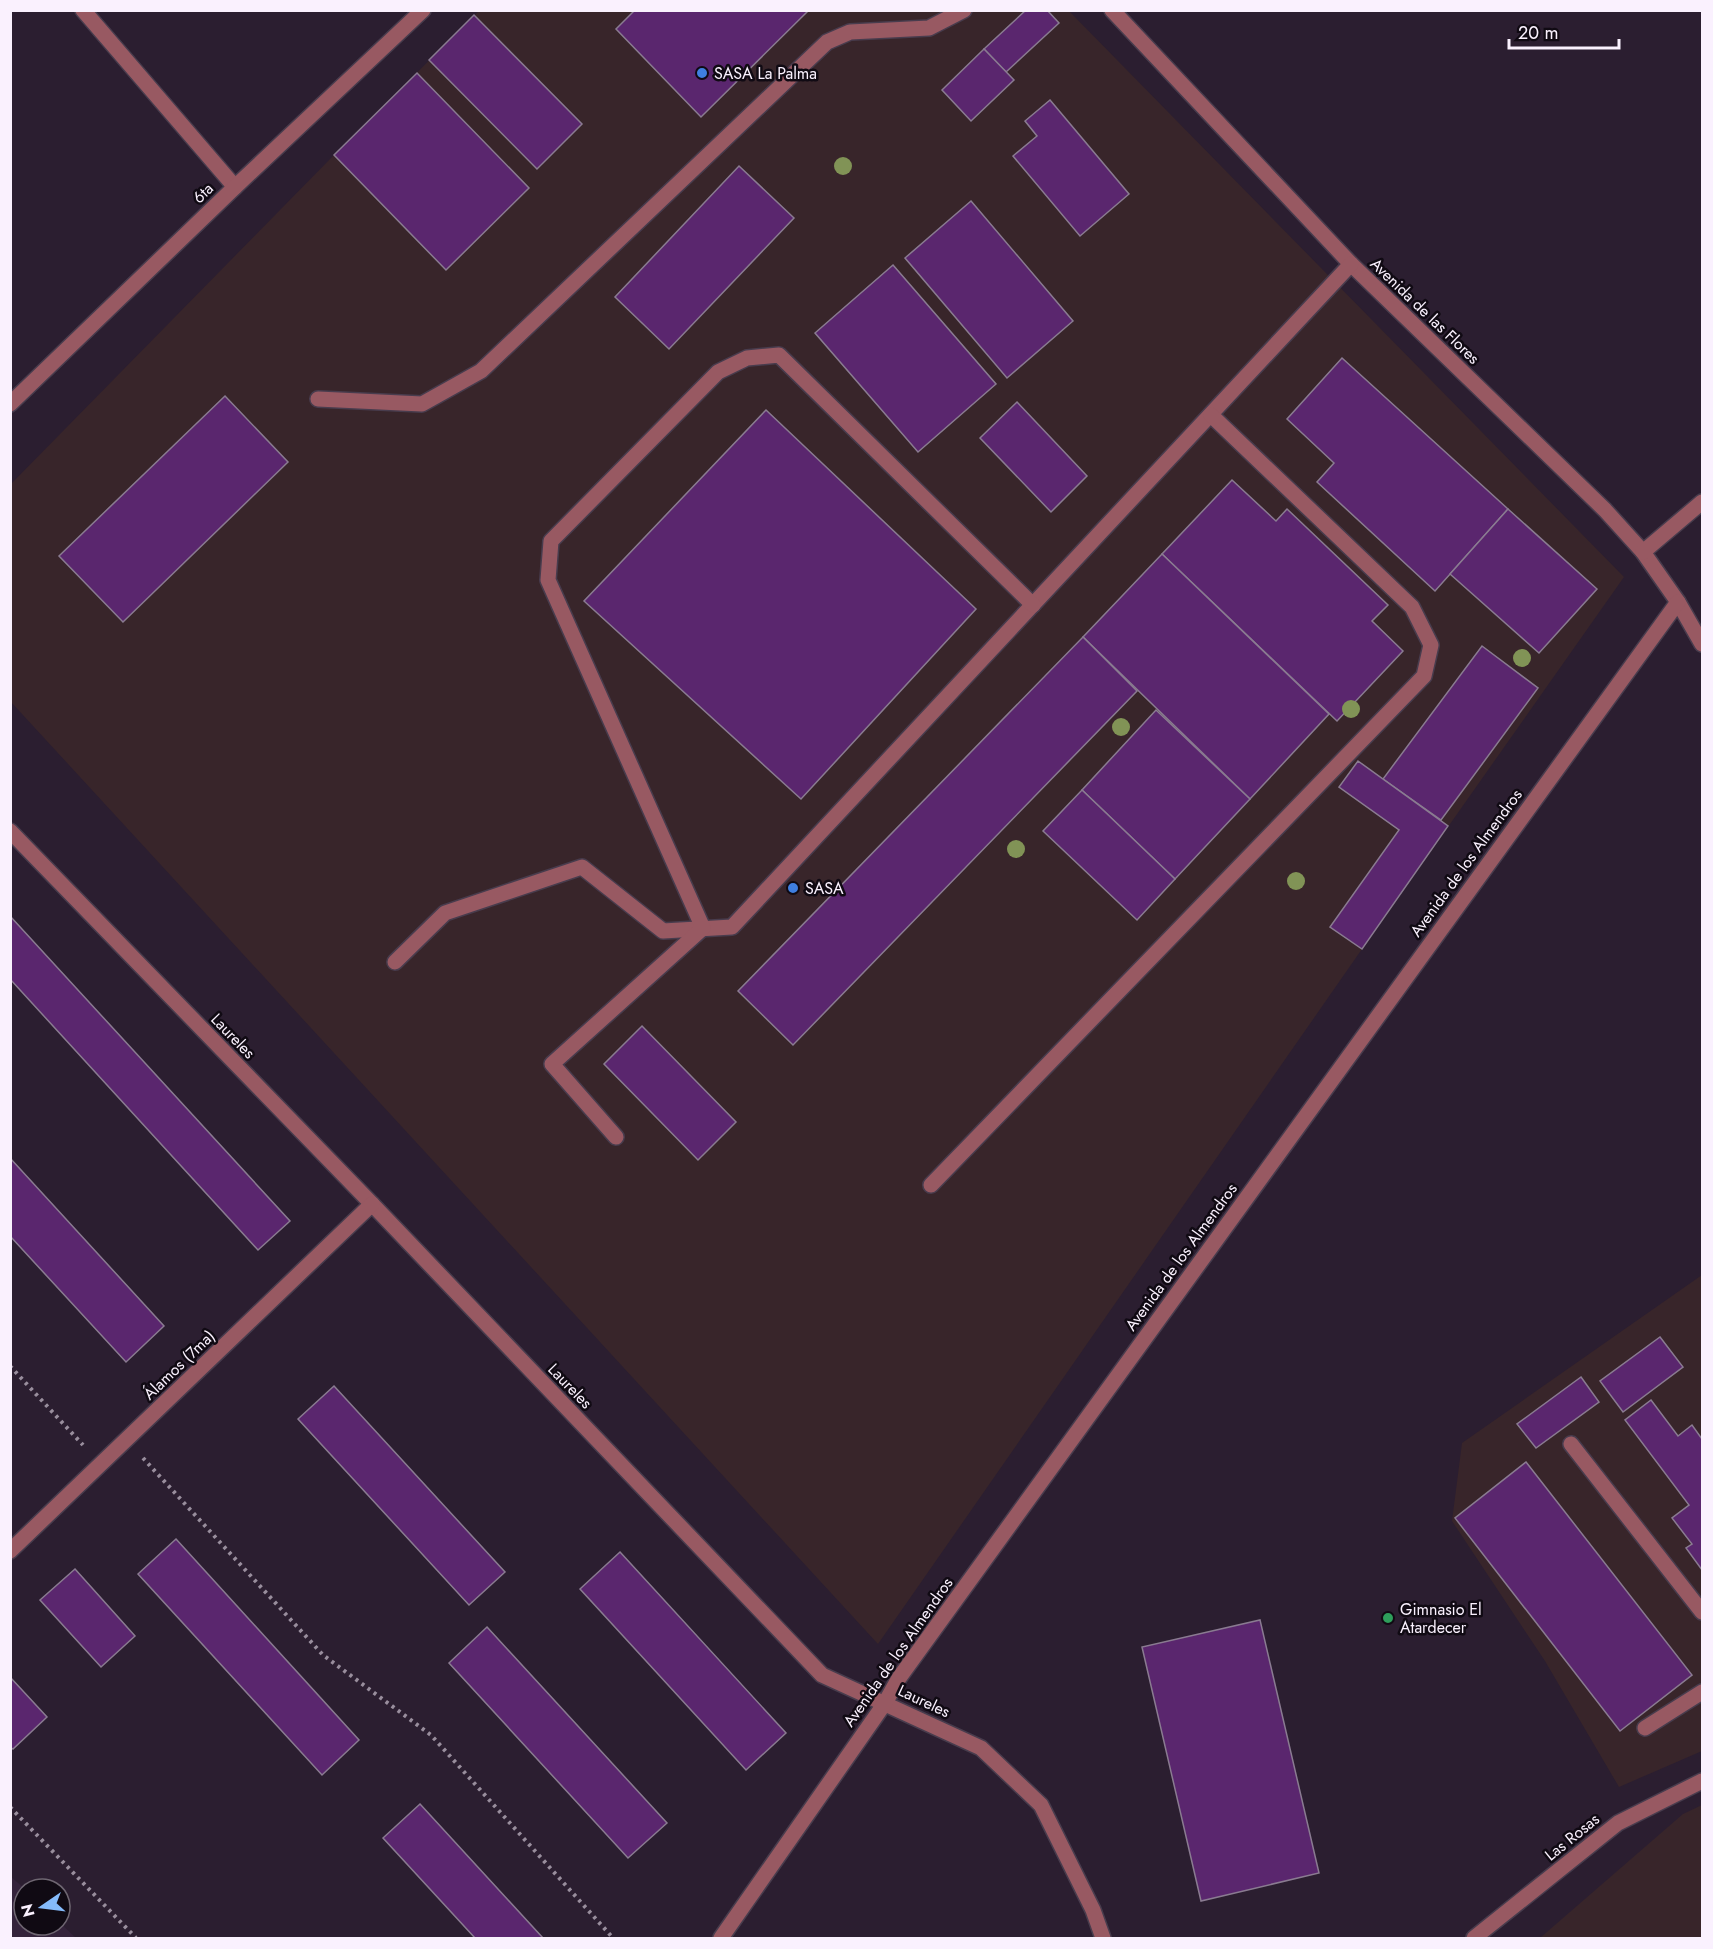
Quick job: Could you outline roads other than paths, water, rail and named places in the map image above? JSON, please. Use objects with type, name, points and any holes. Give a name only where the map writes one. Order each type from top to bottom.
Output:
[{"type":"street","points":[[83,10],[235,187]]},
{"type":"street","name":"6ta","points":[[10,405],[235,187],[423,10]]},
{"type":"street","points":[[318,399],[422,404],[481,371],[827,42],[850,32],[929,28],[964,10]]},
{"type":"street","name":"Avenida de las Flores","points":[[1112,10],[1351,264],[1605,510],[1643,552],[1678,602],[1702,644]]},
{"type":"street","points":[[395,963],[445,913],[582,867],[663,930],[732,927],[1351,264]]},
{"type":"street","points":[[703,928],[548,580],[551,541],[718,372],[747,358],[779,355],[1033,605]]},
{"type":"street","points":[[931,1185],[1424,676],[1431,645],[1412,607],[1211,415]]},
{"type":"street","points":[[1643,552],[1702,502]]},
{"type":"street","name":"Avenida de los Almendros","points":[[721,1938],[885,1703],[906,1668],[1678,602]]},
{"type":"street","name":"Laureles","points":[[10,831],[372,1204],[822,1675],[981,1748],[1041,1805],[1093,1910],[1103,1938]]},
{"type":"street","points":[[616,1137],[552,1064],[703,928]]},
{"type":"street","name":"Álamos (7ma)","points":[[10,1551],[372,1204]]},
{"type":"street","points":[[1571,1443],[1702,1612]]},
{"type":"street","points":[[1645,1728],[1702,1692]]},
{"type":"street","name":"Las Rosas","points":[[1474,1938],[1618,1823],[1702,1781]]},
{"type":"place","name":"SASA La Palma","points":[[702,73]]},
{"type":"place","name":"SASA","points":[[793,888]]},
{"type":"place","name":"Gimnasio El Atardecer","points":[[1388,1618]]}]
